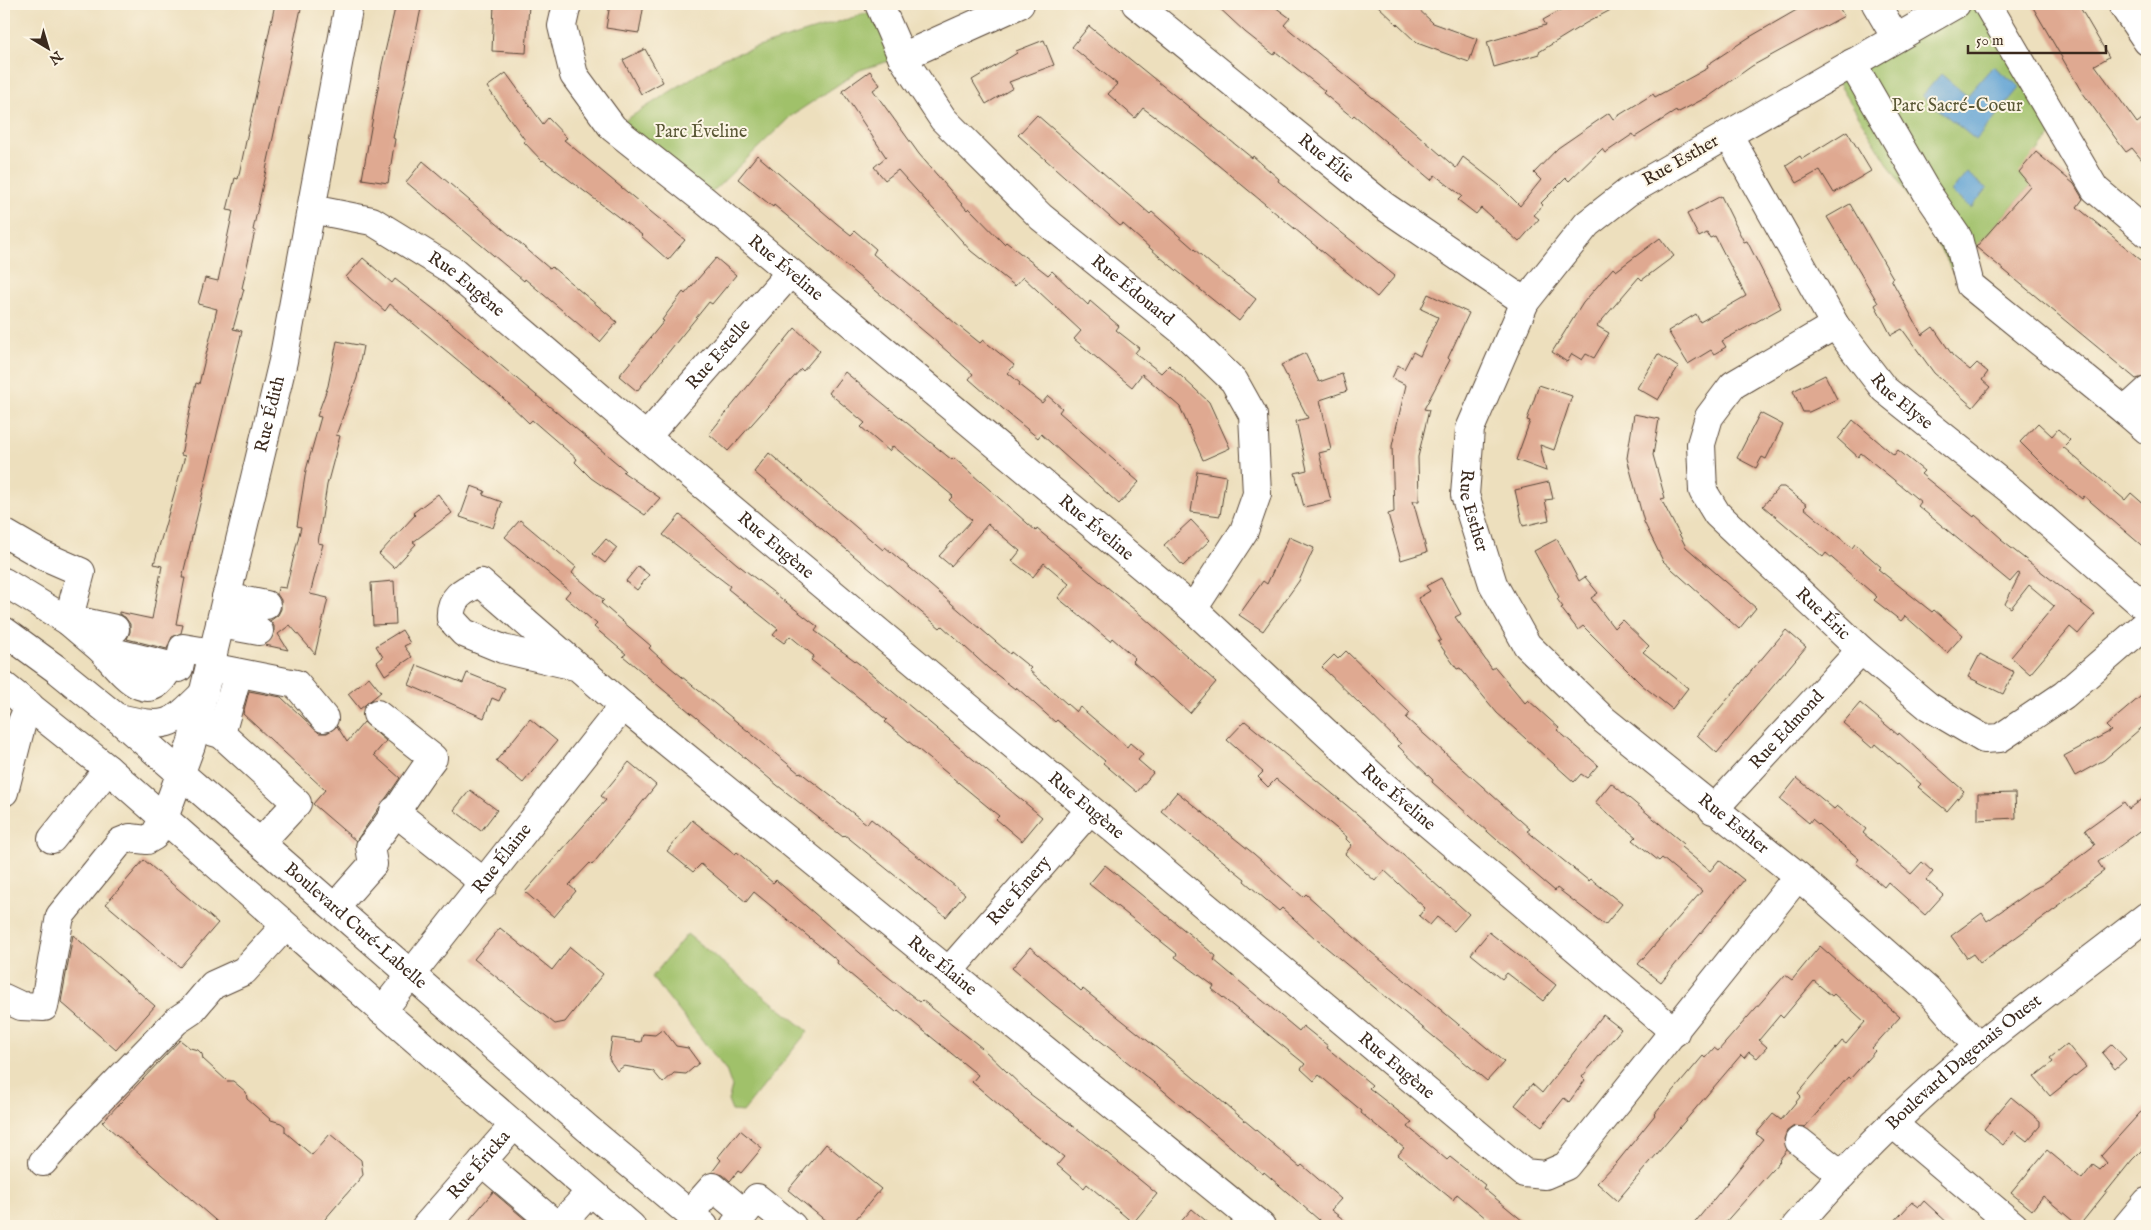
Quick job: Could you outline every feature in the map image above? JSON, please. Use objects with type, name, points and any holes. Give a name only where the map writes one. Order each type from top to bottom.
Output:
[{"type":"street","name":"Rue Édith","points":[[4,998],[21,1006],[44,1007],[60,916],[120,842],[130,838],[148,840],[154,836],[164,818],[181,773],[208,731],[209,671],[241,628],[248,601],[282,361],[349,4]]},
{"type":"street","name":"Rue Éveline","points":[[567,4],[562,26],[574,75],[613,128],[704,200],[1193,608],[1378,781],[1675,1032]]},
{"type":"street","name":"Rue Édouard","points":[[879,4],[902,57],[943,120],[1041,217],[1180,329],[1234,381],[1253,415],[1258,494],[1244,531],[1193,608]]},
{"type":"street","points":[[902,57],[1020,4]]},
{"type":"street","name":"Rue Élie","points":[[1136,4],[1384,206],[1525,302]]},
{"type":"street","points":[[1876,4],[1896,38]]},
{"type":"street","name":"Rue Esther","points":[[1956,4],[1628,192],[1587,224],[1525,302],[1470,429],[1465,495],[1493,584],[1527,645],[1604,720],[1713,810],[1798,876],[1933,995],[1978,1047]]},
{"type":"street","points":[[1987,4],[2095,189],[2147,233]]},
{"type":"street","points":[[2122,4],[2147,41]]},
{"type":"street","points":[[1852,63],[1926,191],[1958,238],[1970,285],[2147,430]]},
{"type":"street","name":"Rue Elyse","points":[[1728,134],[1835,325],[1884,388],[2014,493],[2147,609]]},
{"type":"street","name":"Rue Eugène","points":[[311,208],[372,221],[450,269],[646,437],[1524,1173],[1545,1175],[1566,1166],[1798,876]]},
{"type":"street","name":"Rue Estelle","points":[[646,437],[790,273]]},
{"type":"street","name":"Rue Éric","points":[[1835,325],[1733,385],[1709,417],[1701,444],[1702,491],[1717,514],[1861,650],[1928,706],[1984,739],[2000,738],[2064,695],[2147,623]]},
{"type":"street","points":[[2125,411],[2147,390]]},
{"type":"street","points":[[4,533],[42,555],[81,572],[68,621]]},
{"type":"street","points":[[4,582],[68,621],[108,639],[131,680],[145,688],[151,688],[161,682],[170,666],[178,668],[183,648],[209,671],[238,673],[296,684],[324,718]]},
{"type":"street","name":"Boulevard Curé-Labelle","points":[[4,631],[60,671],[117,718],[696,1220]]},
{"type":"street","name":"Rue Edmond","points":[[1713,810],[1861,650]]},
{"type":"street","name":"Rue Élaine","points":[[575,666],[1260,1226]]},
{"type":"street","points":[[117,718],[151,725],[166,724],[179,717],[209,671]]},
{"type":"street","points":[[238,673],[208,731],[297,803],[261,842]]},
{"type":"street","points":[[4,686],[108,769],[382,1011],[631,1226]]},
{"type":"street","points":[[4,792],[22,722],[29,706]]},
{"type":"street","name":"Rue Élaine","points":[[382,1011],[483,886],[623,706]]},
{"type":"street","points":[[335,907],[373,864],[370,847],[391,822],[394,811],[433,758],[376,714]]},
{"type":"street","points":[[52,839],[108,769]]},
{"type":"street","name":"Rue Émery","points":[[948,972],[1090,810]]},
{"type":"street","points":[[394,811],[472,873],[483,886]]},
{"type":"street","name":"Boulevard Dagenais Ouest","points":[[1796,1226],[1892,1123],[1978,1047],[2147,916]]},
{"type":"street","points":[[43,1162],[81,1119],[176,1021],[191,1011],[214,985],[244,971],[285,926]]},
{"type":"street","points":[[1892,1123],[2014,1226]]},
{"type":"street","name":"Rue Éricka","points":[[426,1226],[514,1125]]},
{"type":"street","points":[[1799,1141],[1842,1175]]},
{"type":"street","points":[[482,1162],[558,1226],[590,1192]]},
{"type":"street","points":[[696,1220],[713,1186],[739,1220],[757,1198],[792,1226]]},
{"type":"street","points":[[2127,1226],[2147,1202]]},
{"type":"green space","name":"Parc Sacré-Coeur","points":[[1956,4],[2000,4],[2067,118],[2020,172],[2030,186],[1954,272],[1833,74]]},
{"type":"green space","name":"Parc Éveline","points":[[880,9],[902,57],[860,70],[791,116],[704,200],[613,128],[723,58]]},
{"type":"green space","points":[[687,934],[808,1031],[743,1112],[732,1111],[728,1101],[732,1087],[726,1070],[652,977]]},
{"type":"water","points":[[1993,66],[2020,87],[1976,140],[1922,96],[1941,74],[1967,96]]},
{"type":"water","points":[[1967,173],[1987,189],[1971,208],[1951,192]]},
{"type":"building","points":[[275,4],[302,4],[253,230],[255,231],[242,288],[244,289],[233,329],[242,331],[182,578],[185,578],[176,624],[183,625],[181,633],[172,637],[167,649],[127,639],[130,632],[130,624],[119,612],[152,619],[162,566],[154,564],[185,456],[181,455],[189,415],[196,383],[199,384],[217,309],[198,304],[205,278],[218,281],[233,211],[227,210],[235,178],[238,179]]},
{"type":"building","points":[[396,4],[422,4],[393,138],[395,139],[388,183],[362,179],[382,65]]},
{"type":"building","points":[[494,4],[529,4],[526,53],[492,51]]},
{"type":"building","points":[[610,4],[644,4],[639,33],[606,28]]},
{"type":"building","points":[[1215,4],[1271,4],[1290,18],[1284,25],[1456,168],[1463,157],[1499,185],[1520,206],[1541,180],[1534,173],[1558,148],[1609,113],[1613,119],[1653,94],[1655,97],[1708,68],[1707,65],[1748,38],[1807,4],[1837,4],[1844,16],[1752,66],[1711,95],[1677,113],[1676,111],[1635,137],[1633,134],[1605,153],[1602,149],[1569,181],[1566,178],[1541,203],[1543,205],[1534,215],[1539,219],[1519,242],[1481,208],[1476,214],[1458,200],[1462,196],[1435,175],[1431,180],[1354,115],[1352,117],[1323,93],[1325,91],[1276,52],[1274,55],[1245,32]]},
{"type":"building","points":[[1376,4],[1413,4],[1433,23],[1477,39],[1469,62],[1417,43]]},
{"type":"building","points":[[1572,4],[1622,4],[1586,23],[1539,52],[1539,54],[1494,67],[1487,42],[1546,25],[1543,20]]},
{"type":"building","points":[[2031,4],[2078,4],[2109,57],[2095,65],[2137,123],[2147,115],[2147,166],[2132,148],[2126,152],[2080,89]]},
{"type":"building","points":[[1089,26],[1252,158],[1253,156],[1279,179],[1278,181],[1395,276],[1377,297],[1195,146],[1143,108],[1135,118],[1108,94],[1117,84],[1072,47]]},
{"type":"building","points":[[1044,40],[1054,65],[1009,82],[1013,88],[986,104],[972,80],[1017,53],[1016,51]]},
{"type":"building","points":[[645,49],[663,82],[641,94],[623,60]]},
{"type":"building","points":[[870,71],[880,85],[873,90],[919,154],[967,210],[969,208],[1004,244],[1006,242],[1048,275],[1052,271],[1088,305],[1090,301],[1119,326],[1116,330],[1139,348],[1135,353],[1161,373],[1169,365],[1209,402],[1230,448],[1203,460],[1180,407],[1142,374],[1132,387],[1074,339],[1081,331],[1023,277],[1015,286],[971,251],[898,170],[885,180],[874,167],[886,157],[842,91]]},
{"type":"building","points":[[506,73],[543,124],[548,118],[567,138],[564,140],[685,240],[668,260],[642,235],[542,161],[524,142],[525,140],[487,87]]},
{"type":"building","points":[[1037,115],[1150,214],[1152,212],[1211,264],[1256,299],[1239,321],[1160,257],[1123,224],[1120,226],[1018,135]]},
{"type":"building","points":[[1847,131],[1871,171],[1834,193],[1820,170],[1797,183],[1786,165],[1800,156],[1802,159]]},
{"type":"building","points":[[2036,152],[2074,184],[2083,199],[2077,207],[2147,265],[2147,376],[2136,379],[1976,247],[2030,186],[2019,172]]},
{"type":"building","points":[[757,155],[851,235],[855,231],[876,249],[873,254],[955,323],[980,343],[983,340],[1014,365],[1008,373],[1020,383],[1019,385],[1042,403],[1048,396],[1062,408],[1059,412],[1139,482],[1119,504],[1041,434],[1038,438],[1010,415],[969,379],[973,374],[932,338],[774,205],[773,207],[738,179]]},
{"type":"building","points":[[423,161],[550,269],[552,267],[617,322],[600,342],[406,182]]},
{"type":"building","points":[[1721,196],[1744,242],[1747,241],[1781,308],[1722,341],[1726,347],[1714,354],[1711,350],[1688,364],[1668,331],[1696,314],[1700,322],[1746,296],[1715,236],[1710,238],[1707,233],[1699,237],[1687,214]]},
{"type":"building","points":[[1850,204],[1893,278],[1891,279],[1922,335],[1933,327],[1953,356],[1970,370],[1977,363],[1988,372],[1982,380],[1990,387],[1973,407],[1934,373],[1902,329],[1891,335],[1875,305],[1878,303],[1827,217]]},
{"type":"building","points":[[1660,238],[1674,256],[1642,280],[1639,277],[1597,326],[1609,333],[1594,358],[1586,354],[1582,360],[1572,354],[1567,362],[1552,352],[1583,303],[1613,268],[1616,271]]},
{"type":"building","points":[[363,258],[392,283],[395,279],[440,314],[625,470],[623,472],[660,498],[645,515],[591,478],[575,462],[577,459],[532,420],[529,423],[502,397],[390,304],[385,311],[346,277]]},
{"type":"building","points":[[716,258],[736,275],[712,304],[709,302],[637,391],[619,376],[664,321],[662,320],[683,292],[685,294]]},
{"type":"building","points":[[1428,294],[1469,313],[1448,358],[1450,360],[1424,409],[1429,410],[1418,457],[1419,501],[1413,501],[1427,552],[1401,560],[1388,514],[1394,512],[1392,446],[1406,385],[1392,378],[1398,365],[1404,369],[1413,352],[1420,356],[1438,317],[1421,309]]},
{"type":"building","points":[[795,328],[820,351],[803,371],[801,369],[728,451],[709,434]]},
{"type":"building","points":[[337,341],[363,346],[357,378],[336,435],[340,436],[327,485],[318,543],[323,544],[310,594],[328,598],[315,654],[290,625],[278,634],[288,650],[265,645],[274,634],[274,626],[270,621],[278,615],[281,609],[281,600],[277,594],[278,587],[286,588],[301,527],[297,526],[306,470],[321,417],[317,416],[328,386]]},
{"type":"building","points":[[1305,353],[1319,382],[1342,374],[1347,391],[1320,400],[1331,450],[1319,453],[1331,501],[1304,507],[1295,473],[1307,470],[1296,421],[1308,418],[1281,365]]},
{"type":"building","points":[[1658,354],[1678,367],[1658,400],[1637,388]]},
{"type":"building","points":[[845,372],[952,460],[954,458],[1036,531],[1037,529],[1142,616],[1216,682],[1190,713],[1132,661],[1135,658],[1112,638],[1110,641],[1058,598],[1069,584],[1044,563],[1033,577],[1012,561],[1020,551],[988,524],[951,566],[939,556],[972,520],[949,500],[953,496],[893,446],[889,451],[861,427],[865,423],[829,393]]},
{"type":"building","points":[[1825,375],[1837,399],[1809,412],[1803,412],[1793,391]]},
{"type":"building","points":[[1539,385],[1572,396],[1554,450],[1540,445],[1546,471],[1516,460],[1530,421],[1527,420]]},
{"type":"building","points":[[1760,413],[1783,425],[1766,459],[1762,457],[1756,468],[1737,458]]},
{"type":"building","points":[[1634,414],[1659,419],[1653,455],[1665,498],[1661,499],[1686,547],[1756,608],[1739,629],[1663,561],[1644,522],[1627,458]]},
{"type":"building","points":[[1853,420],[1894,455],[1898,450],[1924,471],[1921,474],[1974,517],[1975,515],[2001,540],[2095,614],[2078,634],[2070,627],[2030,674],[2011,657],[2054,606],[2029,585],[2011,608],[2005,604],[2020,574],[2018,573],[2010,582],[1918,506],[1921,502],[1861,453],[1858,457],[1838,439]]},
{"type":"building","points":[[2038,423],[2052,436],[2058,429],[2070,440],[2063,447],[2125,500],[2131,493],[2147,507],[2147,550],[2084,496],[2082,499],[2055,477],[2020,442]]},
{"type":"building","points":[[769,453],[883,550],[885,547],[1010,654],[1011,652],[1031,668],[1029,670],[1076,712],[1080,707],[1127,747],[1130,743],[1143,754],[1138,760],[1153,773],[1137,792],[1103,763],[1105,761],[1057,720],[1055,722],[1016,687],[1015,689],[988,668],[942,626],[940,628],[754,472]]},
{"type":"building","points":[[1197,471],[1226,476],[1220,516],[1191,512]]},
{"type":"building","points":[[1549,482],[1553,499],[1545,500],[1549,520],[1523,526],[1515,490]]},
{"type":"building","points":[[471,486],[485,491],[483,495],[502,502],[493,528],[460,517]]},
{"type":"building","points":[[1779,487],[1784,487],[1807,505],[1804,508],[1852,548],[1855,544],[1881,567],[1878,569],[1932,612],[1934,610],[1963,635],[1947,653],[1905,616],[1901,621],[1874,600],[1877,597],[1826,553],[1823,557],[1763,506]]},
{"type":"building","points":[[438,494],[452,513],[413,542],[416,544],[394,568],[379,554],[415,515],[413,513]]},
{"type":"building","points":[[680,515],[737,564],[818,627],[815,631],[862,666],[1042,817],[1022,841],[996,819],[999,816],[885,722],[887,720],[811,660],[814,656],[790,636],[784,643],[773,635],[778,629],[728,589],[730,586],[663,535]]},
{"type":"building","points":[[520,520],[576,567],[572,573],[604,600],[601,603],[651,646],[649,648],[670,667],[799,773],[867,824],[871,819],[965,894],[946,917],[845,835],[843,837],[777,785],[623,656],[626,654],[594,627],[597,624],[565,597],[570,591],[505,537]]},
{"type":"building","points":[[1191,520],[1210,540],[1183,566],[1164,545]]},
{"type":"building","points":[[1289,537],[1314,548],[1299,581],[1263,631],[1239,615],[1263,581],[1267,584]]},
{"type":"building","points":[[606,539],[617,548],[605,563],[593,554]]},
{"type":"building","points":[[1557,539],[1579,581],[1585,577],[1598,593],[1591,598],[1614,628],[1622,620],[1649,646],[1643,652],[1688,688],[1672,709],[1642,685],[1583,626],[1578,630],[1561,608],[1563,607],[1557,599],[1559,597],[1534,551]]},
{"type":"building","points":[[638,566],[649,575],[637,590],[626,581]]},
{"type":"building","points":[[1441,578],[1461,614],[1455,617],[1492,669],[1495,667],[1525,703],[1528,700],[1559,728],[1557,730],[1598,765],[1587,778],[1581,774],[1574,782],[1497,713],[1460,668],[1457,669],[1438,642],[1441,640],[1418,598],[1430,591],[1426,586]]},
{"type":"building","points":[[394,581],[396,624],[373,625],[371,583]]},
{"type":"building","points":[[402,630],[410,643],[404,646],[412,657],[385,675],[377,662],[383,657],[376,646]]},
{"type":"building","points":[[1786,630],[1806,647],[1717,753],[1697,735]]},
{"type":"building","points":[[1346,651],[1410,713],[1406,718],[1530,829],[1527,831],[1589,881],[1591,879],[1622,904],[1605,925],[1557,888],[1555,891],[1432,782],[1433,780],[1398,746],[1401,744],[1322,667],[1334,655],[1338,659]]},
{"type":"building","points":[[1980,654],[2014,672],[2003,694],[1968,677]]},
{"type":"building","points":[[417,665],[463,683],[467,673],[505,688],[499,701],[492,698],[484,718],[409,685]]},
{"type":"building","points":[[369,677],[381,692],[360,709],[348,694]]},
{"type":"building","points":[[249,691],[281,697],[319,733],[327,733],[337,726],[347,742],[364,722],[386,741],[374,755],[400,778],[356,841],[313,804],[325,790],[243,714]]},
{"type":"building","points":[[2147,691],[2147,723],[2104,760],[2075,776],[2064,756],[2111,731],[2106,726]]},
{"type":"building","points":[[1860,703],[1898,735],[1899,733],[1964,791],[1947,811],[1918,787],[1921,784],[1875,744],[1872,748],[1843,723]]},
{"type":"building","points":[[530,719],[557,741],[523,783],[496,761]]},
{"type":"building","points":[[1245,721],[1357,814],[1469,914],[1454,931],[1437,917],[1430,925],[1419,916],[1425,908],[1384,870],[1375,881],[1345,854],[1352,845],[1346,839],[1347,837],[1276,779],[1268,787],[1258,777],[1263,772],[1227,740]]},
{"type":"building","points":[[629,762],[656,785],[592,865],[590,863],[569,885],[576,891],[554,917],[525,892],[606,800],[601,796]]},
{"type":"building","points":[[1797,778],[1834,809],[1837,806],[1866,829],[1863,833],[1911,874],[1922,862],[1933,872],[1926,880],[1943,895],[1925,915],[1888,882],[1884,887],[1856,863],[1859,859],[1812,819],[1809,823],[1780,799]]},
{"type":"building","points":[[1611,783],[1684,844],[1681,847],[1710,871],[1719,860],[1744,880],[1661,982],[1638,964],[1702,891],[1662,858],[1659,861],[1633,840],[1636,837],[1595,803]]},
{"type":"building","points":[[470,790],[497,810],[481,831],[454,810]]},
{"type":"building","points":[[1177,792],[1254,854],[1303,897],[1306,894],[1371,952],[1504,1062],[1487,1081],[1316,939],[1282,908],[1279,911],[1244,881],[1245,879],[1161,811]]},
{"type":"building","points":[[2015,793],[2016,818],[1978,820],[1978,794]]},
{"type":"building","points":[[2147,796],[2147,826],[2098,862],[2104,871],[2058,907],[1980,963],[1973,954],[1967,958],[1951,936],[1982,913],[1987,921],[2033,889],[2042,885],[2095,845],[2085,830],[2124,802],[2129,809]]},
{"type":"building","points":[[692,820],[735,854],[737,852],[773,883],[776,880],[882,972],[920,1002],[922,1000],[982,1048],[1030,1094],[1084,1134],[1157,1194],[1133,1223],[1087,1184],[1084,1188],[1057,1165],[1064,1157],[972,1082],[978,1075],[898,1010],[896,1012],[837,963],[838,961],[754,892],[746,902],[701,864],[693,872],[667,851]]},
{"type":"building","points":[[144,860],[218,923],[180,967],[106,904]]},
{"type":"building","points":[[1105,865],[1216,956],[1214,960],[1299,1031],[1303,1026],[1328,1046],[1327,1048],[1372,1085],[1369,1088],[1412,1122],[1408,1127],[1447,1160],[1450,1157],[1485,1185],[1483,1188],[1529,1226],[1481,1226],[1487,1219],[1457,1194],[1453,1200],[1398,1155],[1404,1148],[1361,1113],[1362,1111],[1319,1075],[1314,1081],[1301,1069],[1305,1064],[1212,989],[1214,986],[1175,957],[1177,954],[1089,884]]},
{"type":"building","points":[[500,928],[552,970],[570,947],[603,974],[565,1022],[555,1024],[474,959]]},
{"type":"building","points":[[1489,932],[1556,985],[1543,1001],[1507,973],[1502,979],[1471,954]]},
{"type":"building","points":[[73,935],[155,1006],[116,1050],[61,1002]]},
{"type":"building","points":[[1820,946],[1900,1017],[1872,1048],[1875,1051],[1850,1079],[1848,1077],[1805,1127],[1794,1126],[1787,1131],[1784,1139],[1787,1150],[1780,1161],[1722,1226],[1692,1226],[1763,1139],[1756,1134],[1773,1114],[1781,1120],[1801,1096],[1798,1093],[1842,1041],[1846,1044],[1865,1022],[1834,994],[1832,996],[1814,981],[1783,1018],[1780,1015],[1759,1040],[1767,1047],[1757,1058],[1749,1052],[1744,1058],[1741,1055],[1617,1201],[1597,1183],[1618,1161],[1654,1114],[1703,1056],[1705,1058],[1714,1048],[1718,1051],[1785,975],[1792,980]]},
{"type":"building","points":[[1030,947],[1081,991],[1083,989],[1188,1073],[1300,1167],[1302,1165],[1341,1199],[1331,1210],[1352,1226],[1326,1226],[1264,1172],[1263,1174],[1158,1086],[1052,1003],[1012,968]]},
{"type":"building","points":[[1603,1015],[1621,1029],[1582,1077],[1585,1080],[1569,1102],[1564,1098],[1542,1126],[1515,1105],[1532,1084],[1542,1093]]},
{"type":"building","points":[[663,1029],[676,1046],[688,1048],[699,1063],[686,1074],[674,1073],[663,1083],[653,1071],[624,1066],[617,1071],[609,1059],[612,1038],[641,1042],[643,1034],[655,1035]]},
{"type":"building","points":[[180,1040],[190,1048],[198,1050],[202,1054],[203,1059],[227,1081],[233,1081],[246,1092],[247,1099],[271,1120],[285,1126],[285,1132],[312,1155],[330,1134],[361,1160],[363,1175],[319,1226],[222,1226],[102,1122]]},
{"type":"building","points":[[2067,1044],[2086,1067],[2050,1096],[2034,1077],[2053,1062],[2050,1058]]},
{"type":"building","points":[[2112,1044],[2126,1059],[2115,1069],[2102,1053]]},
{"type":"building","points":[[2011,1097],[2040,1121],[2040,1126],[2027,1141],[2014,1131],[2003,1145],[1984,1129]]},
{"type":"building","points":[[2147,1105],[2147,1145],[2132,1160],[2079,1226],[2043,1196],[2032,1210],[2011,1193],[2047,1150],[2082,1179],[2093,1165],[2100,1170],[2107,1163],[2101,1156]]},
{"type":"building","points":[[740,1130],[762,1148],[741,1173],[738,1171],[730,1181],[723,1175],[712,1172],[721,1160],[718,1157]]},
{"type":"building","points":[[826,1144],[881,1189],[850,1226],[832,1226],[788,1190]]},
{"type":"building","points":[[493,1192],[533,1226],[464,1226]]},
{"type":"building","points":[[1924,1201],[1951,1226],[1890,1226],[1912,1202],[1919,1207]]},
{"type":"building","points":[[1192,1209],[1212,1226],[1177,1226]]}]
